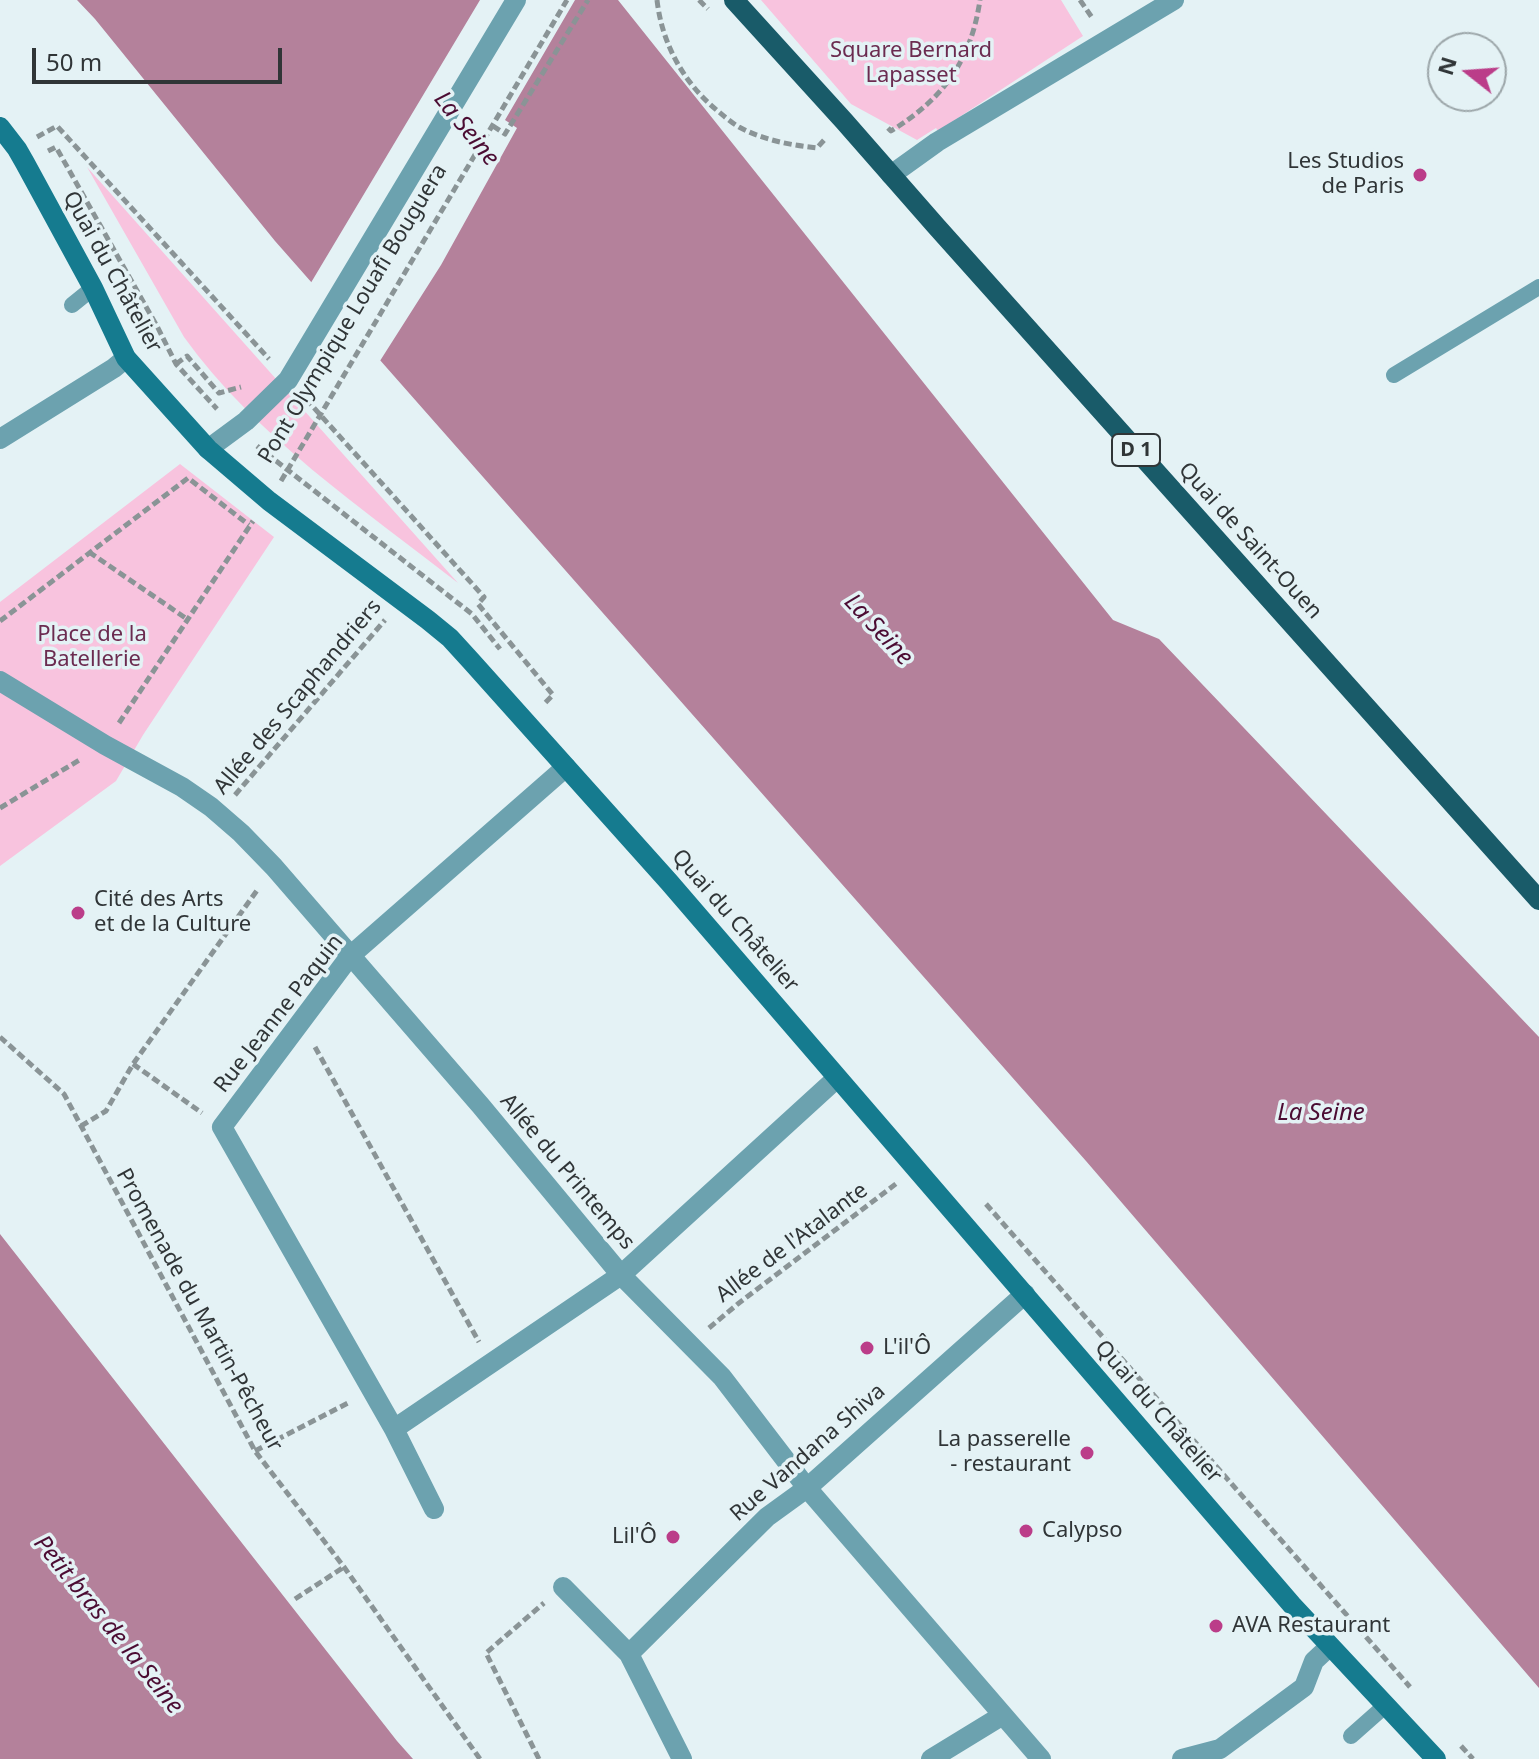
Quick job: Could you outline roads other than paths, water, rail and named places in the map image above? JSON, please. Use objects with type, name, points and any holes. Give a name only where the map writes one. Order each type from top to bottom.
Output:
[{"type":"main road","name":"Quai de Saint-Ouen","points":[[734,0],[1539,900]]},
{"type":"street","name":"Pont Olympique Louafi Bouguera","points":[[208,449],[241,425],[288,380],[516,0]]},
{"type":"street","points":[[891,175],[937,142],[1174,0]]},
{"type":"street","name":"Quai du Châtelier","points":[[0,127],[25,163],[93,288],[126,358],[208,449],[269,501],[450,638],[680,894],[1329,1647],[1436,1759]]},
{"type":"street","points":[[0,439],[126,358]]},
{"type":"street","name":"Allée du Printemps","points":[[0,681],[105,745],[182,787],[241,833],[274,867],[481,1106],[621,1275],[722,1377],[807,1488],[1041,1759]]},
{"type":"street","name":"Rue Jeanne Paquin","points":[[434,1509],[394,1429],[222,1127],[350,956],[566,767]]},
{"type":"street","points":[[394,1429],[621,1275],[837,1078]]},
{"type":"street","name":"Rue Vandana Shiva","points":[[629,1654],[767,1517],[807,1488],[1025,1294]]},
{"type":"street","points":[[563,1587],[629,1654],[682,1759]]},
{"type":"street","points":[[1182,1759],[1220,1749],[1304,1687],[1314,1661],[1329,1647]]},
{"type":"street","points":[[931,1759],[1003,1715]]},
{"type":"lane","points":[[1394,375],[1539,287]]},
{"type":"lane","points":[[72,305],[93,288]]},
{"type":"lane","points":[[1351,1736],[1386,1705]]},
{"type":"water","name":"La Seine","points":[[77,0],[618,0],[1113,620],[1159,639],[1539,1037],[1539,1688],[1086,1161],[275,241]]},
{"type":"water","name":"Petit bras de la Seine","points":[[0,1234],[397,1741],[413,1759],[0,1759]]},
{"type":"place","name":"Les Studios de Paris","points":[[1420,175]]},
{"type":"place","name":"Cité des Arts et de la Culture","points":[[78,913]]},
{"type":"place","name":"L'il'Ô","points":[[867,1348]]},
{"type":"place","name":"La passerelle - restaurant","points":[[1087,1453]]},
{"type":"place","name":"Calypso","points":[[1026,1531]]},
{"type":"place","name":"Lil'Ô","points":[[673,1537]]},
{"type":"place","name":"AVA Restaurant","points":[[1216,1626]]},
{"type":"park label","name":"Square Bernard Lapasset","points":[[911,64]]},
{"type":"park label","name":"Place de la Batellerie","points":[[92,648]]}]
